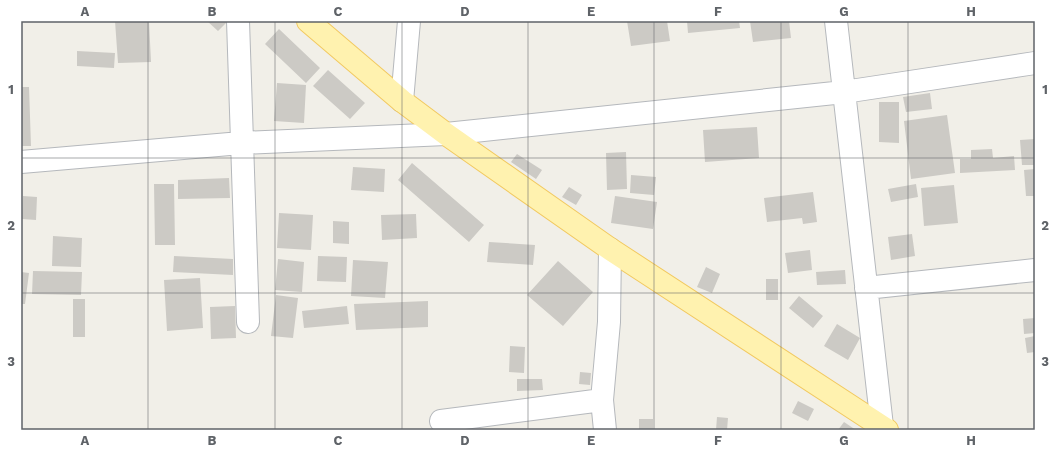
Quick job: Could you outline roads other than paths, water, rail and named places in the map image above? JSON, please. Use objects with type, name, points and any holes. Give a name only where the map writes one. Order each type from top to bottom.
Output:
[{"type":"main road","points":[[308,21],[402,101],[446,134],[610,249],[884,428]]},
{"type":"street","points":[[238,21],[248,322]]},
{"type":"street","points":[[402,101],[409,21]]},
{"type":"street","points":[[836,21],[866,288],[884,428]]},
{"type":"street","points":[[21,162],[241,143],[446,134],[844,92],[1035,62]]},
{"type":"street","points":[[605,430],[602,400],[609,322],[610,249]]},
{"type":"street","points":[[866,288],[1035,270]]},
{"type":"street","points":[[441,421],[602,400]]}]
